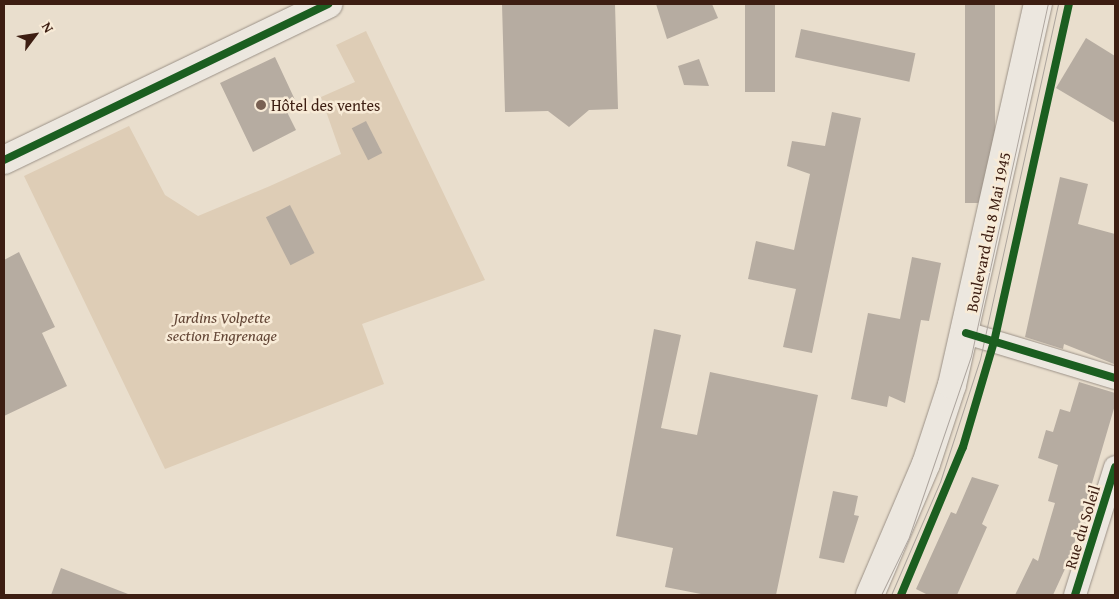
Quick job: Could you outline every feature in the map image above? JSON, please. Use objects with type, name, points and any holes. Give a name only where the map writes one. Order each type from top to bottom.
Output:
[{"type":"main road","points":[[4,160],[328,4]]},
{"type":"main road","name":"Boulevard du 8 Mai 1945","points":[[870,595],[926,464],[966,333],[1038,4]]},
{"type":"street","points":[[966,333],[1115,378]]},
{"type":"street","name":"Rue du Soleil","points":[[1075,595],[1115,467]]},
{"type":"green space","name":"Jardins Volpette section Engrenage","points":[[366,31],[485,280],[362,324],[384,384],[165,469],[24,176],[129,126],[165,195],[198,216],[270,186],[341,154],[321,97],[355,82],[336,45]]},
{"type":"building","points":[[502,4],[615,4],[618,109],[589,110],[569,127],[548,111],[505,112]]},
{"type":"building","points":[[656,4],[712,4],[718,18],[667,39]]},
{"type":"building","points":[[745,4],[775,4],[775,92],[745,92]]},
{"type":"building","points":[[965,4],[995,4],[995,203],[965,203]]},
{"type":"building","points":[[801,29],[915,53],[909,82],[795,57]]},
{"type":"building","points":[[1086,38],[1115,56],[1115,123],[1056,88]]},
{"type":"building","name":"Hôtel des ventes","points":[[275,57],[296,102],[285,108],[296,130],[253,152],[220,83]]},
{"type":"building","points":[[699,59],[709,86],[684,85],[678,66]]},
{"type":"building","points":[[832,112],[861,118],[812,353],[783,347],[796,289],[748,279],[756,241],[794,250],[810,174],[787,166],[792,141],[825,146]]},
{"type":"building","points":[[366,121],[382,153],[368,160],[352,128]]},
{"type":"building","points":[[1060,177],[1088,184],[1078,224],[1115,234],[1114,364],[1064,344],[1063,349],[1025,337]]},
{"type":"building","points":[[290,205],[315,253],[290,265],[266,217]]},
{"type":"building","points":[[19,252],[55,327],[42,333],[67,386],[4,416],[4,260]]},
{"type":"building","points":[[912,257],[941,263],[929,321],[921,320],[905,403],[889,396],[887,407],[851,399],[868,313],[900,319]]},
{"type":"building","points":[[654,329],[681,335],[661,428],[697,435],[710,372],[818,395],[776,595],[706,595],[665,587],[673,548],[616,536]]},
{"type":"building","points":[[1079,382],[1115,393],[1115,405],[1070,558],[1053,595],[1015,595],[1033,558],[1038,561],[1055,503],[1048,501],[1058,465],[1038,458],[1046,430],[1053,432],[1060,409],[1070,412]]},
{"type":"building","points":[[972,477],[999,485],[982,524],[987,527],[957,595],[928,595],[916,589],[951,512],[956,514]]},
{"type":"building","points":[[833,491],[858,496],[854,515],[859,516],[844,563],[819,558]]},
{"type":"building","points":[[61,568],[128,594],[128,595],[51,595]]},
{"type":"tram line","points":[[881,595],[909,537],[971,356],[1048,4]]},
{"type":"tram line","points":[[891,595],[940,482],[980,359],[1058,4]]},
{"type":"cycle path","points":[[4,160],[328,4]]},
{"type":"cycle path","points":[[901,595],[963,447],[994,342],[1069,4]]},
{"type":"cycle path","points":[[966,333],[1115,378]]},
{"type":"cycle path","points":[[1075,595],[1115,467]]},
{"type":"place","name":"Hôtel des ventes","points":[[261,105]]}]
